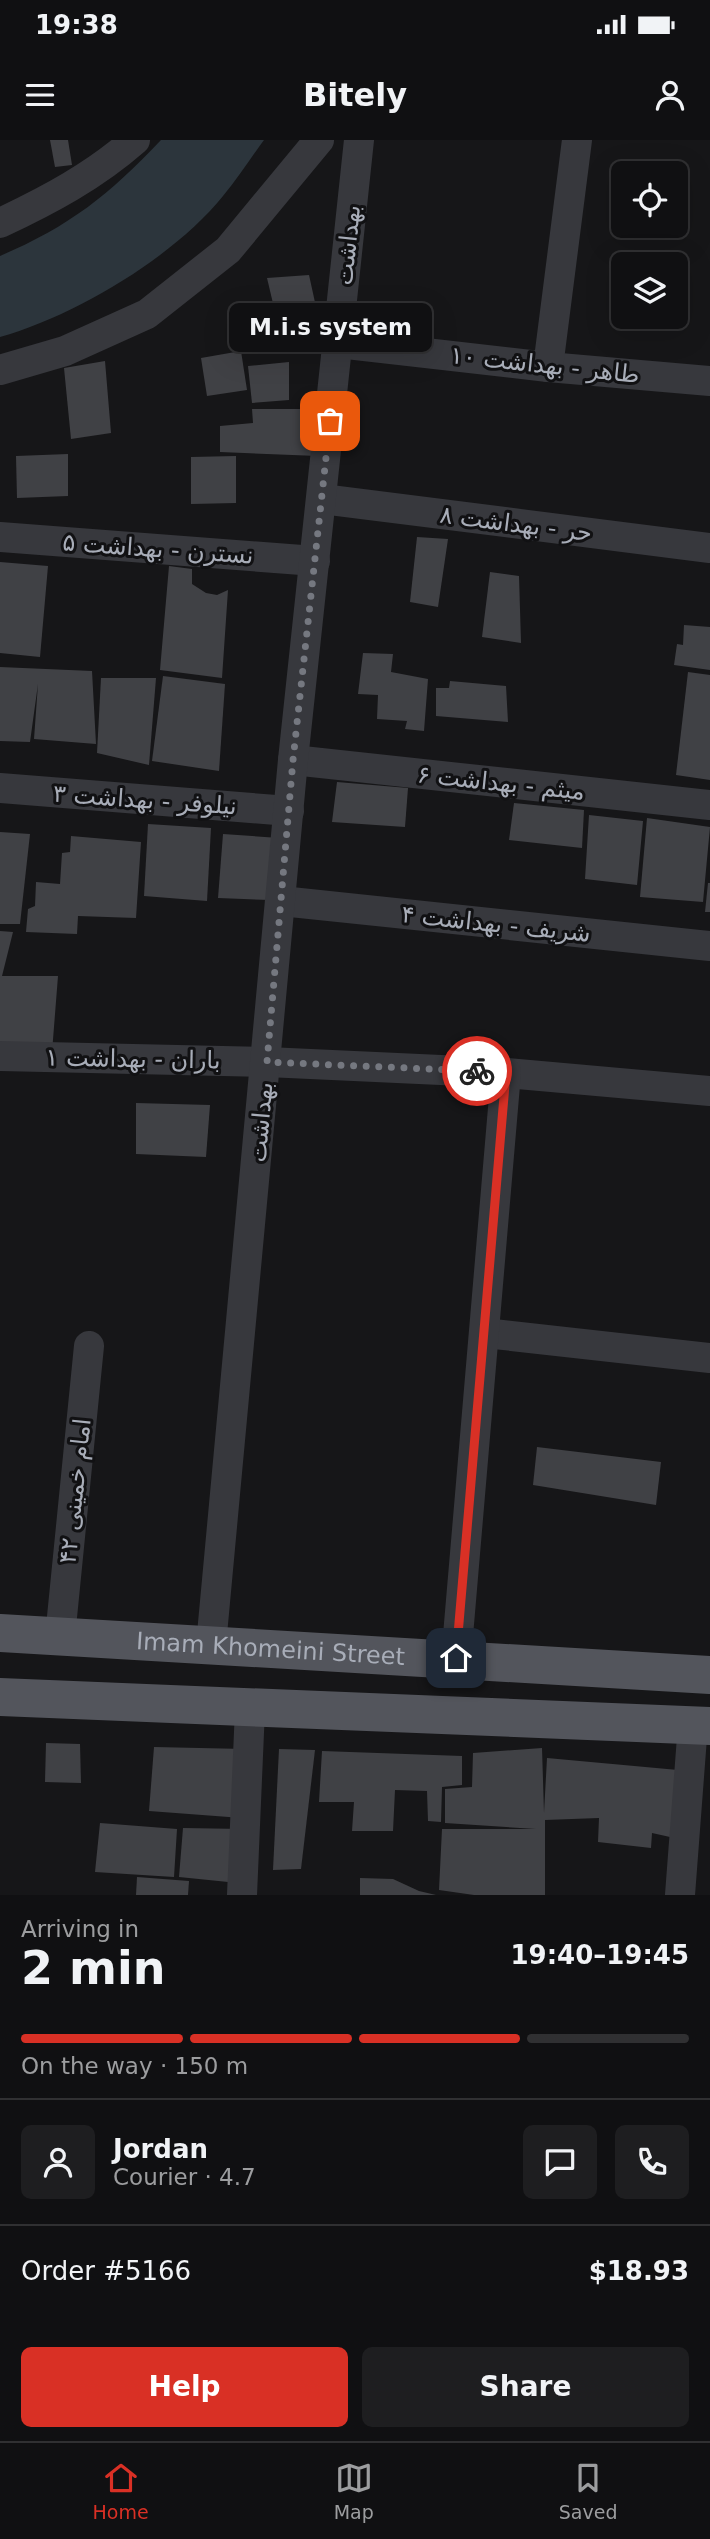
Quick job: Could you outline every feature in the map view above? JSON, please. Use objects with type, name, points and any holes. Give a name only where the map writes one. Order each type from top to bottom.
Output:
[{"type":"main road","name":"Imam Khomeini Street","points":[[0,1633],[710,1675]]},
{"type":"main road","points":[[0,1697],[701,1725]]},
{"type":"street","points":[[0,223],[55,198],[110,162],[135,140]]},
{"type":"street","points":[[0,370],[65,351],[147,314],[228,250],[319,140]]},
{"type":"street","name":"بهداشت","points":[[211,1645],[293,760],[359,140]]},
{"type":"street","points":[[548,367],[577,140]]},
{"type":"street","name":"طاهر - بهداشت ۱۰","points":[[338,343],[548,367],[710,381]]},
{"type":"street","name":"حر - بهداشت ۸","points":[[322,499],[710,548]]},
{"type":"street","name":"نسترن - بهداشت ۵","points":[[0,537],[315,561]]},
{"type":"street","name":"میثم - بهداشت ۶","points":[[293,760],[710,805]]},
{"type":"street","name":"نیلوفر - بهداشت ۳","points":[[0,788],[289,811]]},
{"type":"street","name":"شریف - بهداشت ۴","points":[[281,901],[710,946]]},
{"type":"street","name":"باران - بهداشت ۱","points":[[0,1056],[267,1062],[506,1073],[710,1091]]},
{"type":"street","points":[[456,1658],[506,1073]]},
{"type":"street","points":[[485,1333],[710,1358]]},
{"type":"street","name":"امام خمینی ۴۲","points":[[60,1637],[89,1346]]},
{"type":"street","points":[[242,1895],[250,1709]]},
{"type":"street","points":[[680,1895],[701,1725]]},
{"type":"shaded area","points":[[161,140],[264,140],[202,219],[151,262],[121,282],[60,315],[0,337],[0,256],[68,221],[106,193]]},
{"type":"building","points":[[50,140],[68,140],[72,165],[55,167]]},
{"type":"building","points":[[309,275],[316,307],[276,316],[267,278]]},
{"type":"building","points":[[241,351],[247,390],[207,396],[201,358]]},
{"type":"building","points":[[105,361],[111,433],[71,439],[64,368]]},
{"type":"building","points":[[289,362],[289,400],[252,403],[248,366]]},
{"type":"building","points":[[252,409],[322,409],[318,456],[220,452],[220,426],[253,423]]},
{"type":"building","points":[[68,454],[68,496],[17,498],[16,456]]},
{"type":"building","points":[[236,456],[236,503],[191,504],[191,457]]},
{"type":"building","points":[[417,537],[448,539],[438,607],[410,602]]},
{"type":"building","points":[[0,562],[48,566],[40,657],[0,653]]},
{"type":"building","points":[[169,566],[192,569],[192,584],[206,593],[217,595],[228,590],[222,678],[160,670]]},
{"type":"building","points":[[490,572],[519,576],[521,643],[482,637]]},
{"type":"building","points":[[684,625],[710,627],[710,670],[674,665],[677,644],[683,645]]},
{"type":"building","points":[[363,653],[393,654],[391,672],[428,679],[424,731],[405,729],[407,721],[377,719],[378,695],[358,694]]},
{"type":"building","points":[[0,667],[92,671],[96,744],[34,739],[38,684],[30,742],[0,741]]},
{"type":"building","points":[[688,672],[710,675],[710,780],[676,775]]},
{"type":"building","points":[[163,676],[225,684],[219,771],[152,761]]},
{"type":"building","points":[[101,678],[156,678],[149,765],[97,753]]},
{"type":"building","points":[[450,681],[506,686],[508,722],[436,716],[436,688],[449,688]]},
{"type":"building","points":[[337,782],[408,788],[405,827],[332,822]]},
{"type":"building","points":[[514,803],[584,810],[582,848],[509,840]]},
{"type":"building","points":[[589,815],[643,821],[637,885],[585,879]]},
{"type":"building","points":[[647,818],[710,827],[703,902],[640,897]]},
{"type":"building","points":[[148,824],[211,828],[207,901],[144,896]]},
{"type":"building","points":[[0,832],[30,834],[20,924],[0,924]]},
{"type":"building","points":[[223,834],[279,838],[270,900],[218,898]]},
{"type":"building","points":[[71,836],[141,842],[136,918],[78,916],[77,934],[26,932],[28,909],[35,906],[36,882],[60,884],[62,853],[70,852]]},
{"type":"building","points":[[708,883],[710,912],[705,912]]},
{"type":"building","points":[[0,931],[13,932],[2,976],[58,976],[51,1065],[0,1065]]},
{"type":"building","points":[[136,1103],[210,1105],[206,1157],[136,1154]]},
{"type":"building","points":[[537,1447],[661,1462],[656,1505],[533,1485]]},
{"type":"building","points":[[46,1743],[80,1744],[81,1783],[45,1782]]},
{"type":"building","points":[[154,1747],[245,1749],[242,1818],[149,1811]]},
{"type":"building","points":[[542,1748],[544,1813],[547,1758],[678,1770],[670,1837],[652,1833],[651,1848],[598,1842],[599,1818],[545,1820],[545,1895],[474,1895],[439,1890],[442,1829],[536,1829],[445,1823],[445,1789],[472,1787],[473,1753]]},
{"type":"building","points":[[279,1749],[315,1750],[301,1869],[273,1870]]},
{"type":"building","points":[[322,1751],[462,1756],[462,1785],[442,1787],[441,1822],[428,1821],[427,1791],[395,1790],[393,1831],[352,1831],[354,1802],[319,1802]]},
{"type":"building","points":[[100,1823],[177,1829],[174,1877],[95,1872]]},
{"type":"building","points":[[183,1828],[243,1829],[238,1883],[179,1877]]},
{"type":"building","points":[[137,1877],[189,1881],[188,1895],[136,1895]]},
{"type":"building","points":[[360,1878],[393,1879],[419,1891],[436,1895],[360,1895]]},
{"type":"way so far","points":[[330,421],[293,760],[267,1062],[477,1071]]},
{"type":"place","name":"M.i.s system","points":[[330,421]]},
{"type":"route","points":[[456,1658],[506,1073],[477,1071]]}]
